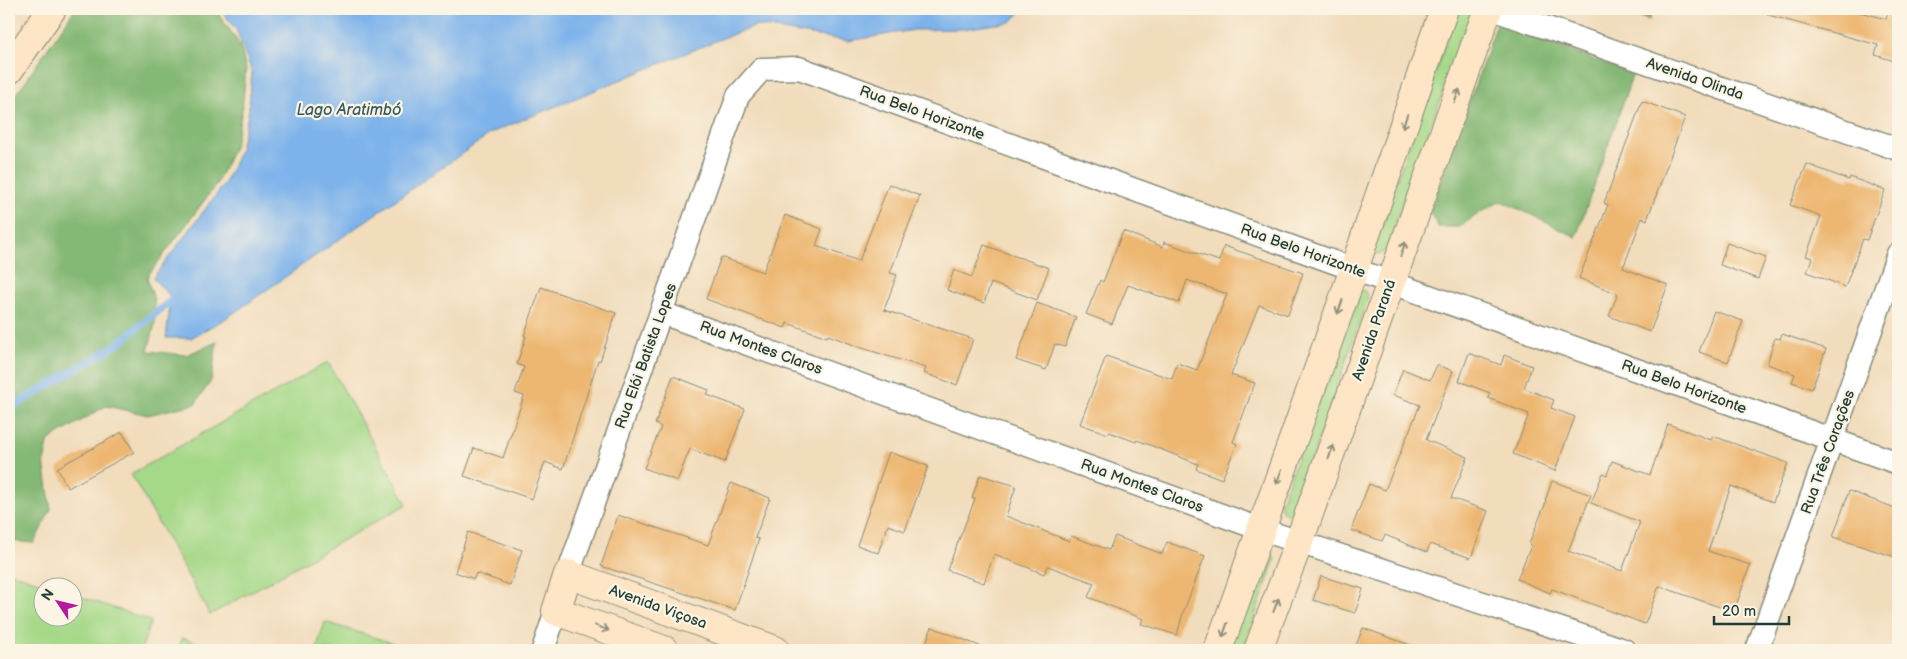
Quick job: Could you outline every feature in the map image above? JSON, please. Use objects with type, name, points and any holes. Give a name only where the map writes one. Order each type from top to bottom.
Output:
[{"type":"main road","points":[[9,70],[52,9]]},
{"type":"main road","points":[[1218,650],[1354,269],[1444,9]]},
{"type":"main road","name":"Avenida Paraná","points":[[1258,650],[1299,542],[1488,9]]},
{"type":"main road","name":"Rua Elói Batista Lopes","points":[[556,611],[568,574]]},
{"type":"main road","name":"Avenida Viçosa","points":[[568,574],[775,650]]},
{"type":"main road","points":[[556,611],[664,650]]},
{"type":"street","name":"Avenida Olinda","points":[[1492,9],[1898,149]]},
{"type":"street","name":"Rua Belo Horizonte","points":[[762,69],[799,68],[1898,463]]},
{"type":"street","name":"Rua Elói Batista Lopes","points":[[568,574],[738,96],[762,69]]},
{"type":"street","name":"Rua Três Corações","points":[[1757,650],[1898,254]]},
{"type":"street","name":"Rua Montes Claros","points":[[662,313],[1260,529],[1624,650]]},
{"type":"street","name":"Rua Elói Batista Lopes","points":[[544,650],[556,611]]},
{"type":"green space","points":[[75,9],[215,9],[240,45],[246,69],[242,110],[235,145],[216,185],[147,277],[154,300],[155,324],[148,351],[186,355],[217,342],[211,381],[195,404],[148,415],[106,406],[49,440],[44,462],[51,509],[34,543],[9,541],[9,105]]},
{"type":"green space","points":[[1458,9],[1473,9],[1385,251],[1379,255],[1374,253],[1373,246]]},
{"type":"green space","points":[[1615,9],[1653,9],[1649,20]]},
{"type":"green space","points":[[1497,24],[1633,74],[1576,237],[1501,201],[1459,227],[1438,227],[1430,211]]},
{"type":"green space","points":[[1359,290],[1365,291],[1368,298],[1294,509],[1288,514],[1283,512],[1280,505]]},
{"type":"green space","points":[[328,362],[407,504],[210,615],[131,474]]},
{"type":"green space","points":[[1266,553],[1271,554],[1275,559],[1243,650],[1227,650]]},
{"type":"green space","points":[[9,572],[32,580],[32,626],[82,626],[82,597],[151,621],[141,650],[9,650]]},
{"type":"green space","points":[[325,622],[415,650],[316,650]]},
{"type":"green space","points":[[182,638],[218,650],[178,650]]},
{"type":"water","name":"Lago Aratimbó","points":[[220,9],[1023,9],[1011,22],[963,29],[914,30],[848,41],[757,26],[723,38],[493,132],[228,317],[191,338],[166,338],[171,297],[153,278],[225,183],[239,152],[248,115],[252,72],[236,29]]},
{"type":"building","points":[[1769,9],[1849,9],[1886,19],[1889,9],[1898,9],[1898,62],[1875,55],[1878,45],[1768,15]]},
{"type":"building","points":[[1642,101],[1685,117],[1647,220],[1642,218],[1623,268],[1668,285],[1650,332],[1609,316],[1618,294],[1579,278],[1608,205],[1604,203]]},
{"type":"building","points":[[1807,164],[1849,180],[1850,177],[1885,190],[1867,240],[1863,239],[1845,287],[1807,272],[1812,258],[1806,256],[1821,216],[1790,205]]},
{"type":"building","points":[[889,184],[920,196],[890,273],[897,275],[884,310],[973,339],[957,385],[924,373],[926,368],[787,323],[785,328],[706,299],[721,257],[763,272],[785,215],[822,229],[816,246],[859,261]]},
{"type":"building","points":[[1123,231],[1163,247],[1164,242],[1219,261],[1224,246],[1303,273],[1288,315],[1259,305],[1231,375],[1255,383],[1233,442],[1237,444],[1222,479],[1196,469],[1198,464],[1137,440],[1136,442],[1080,424],[1106,356],[1172,379],[1177,363],[1197,370],[1227,294],[1187,280],[1179,303],[1128,285],[1112,324],[1086,314],[1100,280],[1103,282]]},
{"type":"building","points":[[1727,243],[1766,257],[1758,279],[1720,265]]},
{"type":"building","points":[[984,245],[1049,268],[1037,300],[991,283],[984,303],[947,290],[954,270],[972,277]]},
{"type":"building","points":[[541,287],[616,313],[600,361],[598,360],[563,469],[545,462],[532,499],[464,476],[474,448],[503,458],[524,396],[515,393],[524,367],[517,364],[526,336],[524,336]]},
{"type":"building","points":[[1037,303],[1076,317],[1065,347],[1055,344],[1046,370],[1016,360]]},
{"type":"building","points":[[1714,311],[1743,321],[1728,362],[1699,352]]},
{"type":"building","points":[[1782,334],[1826,349],[1812,389],[1792,382],[1795,374],[1767,364],[1775,338],[1780,339]]},
{"type":"building","points":[[1469,353],[1501,365],[1504,355],[1532,366],[1524,388],[1554,400],[1551,408],[1575,417],[1555,471],[1513,454],[1529,414],[1488,398],[1490,393],[1459,381]]},
{"type":"building","points":[[1437,365],[1453,371],[1426,440],[1468,457],[1451,498],[1488,511],[1471,558],[1430,544],[1427,552],[1385,535],[1382,541],[1351,530],[1369,484],[1385,490],[1420,405],[1393,395],[1403,369],[1430,380]]},
{"type":"building","points":[[673,376],[709,390],[707,395],[745,409],[725,462],[690,449],[677,481],[644,468],[661,427],[655,424]]},
{"type":"building","points":[[1668,424],[1711,440],[1713,436],[1788,463],[1773,502],[1731,486],[1708,551],[1750,565],[1734,612],[1659,586],[1645,624],[1552,589],[1550,593],[1517,579],[1531,546],[1529,544],[1546,502],[1552,481],[1591,495],[1568,551],[1622,571],[1640,522],[1591,503],[1603,473],[1607,475],[1612,461],[1650,475]]},
{"type":"building","points":[[122,432],[134,452],[68,488],[57,468]]},
{"type":"building","points":[[889,452],[928,466],[905,531],[888,525],[878,553],[857,545]]},
{"type":"building","points":[[980,475],[1016,486],[1006,516],[1069,541],[1071,536],[1109,550],[1115,536],[1162,554],[1167,542],[1205,556],[1183,613],[1177,635],[1141,624],[1143,619],[1088,597],[1094,583],[1048,566],[1044,574],[994,554],[984,583],[947,570],[975,499],[972,498]]},
{"type":"building","points":[[731,483],[770,498],[755,538],[759,539],[735,610],[601,566],[618,515],[708,545]]},
{"type":"building","points":[[1849,491],[1898,509],[1898,558],[1833,537]]},
{"type":"building","points":[[468,532],[522,550],[510,585],[476,573],[474,579],[455,572]]},
{"type":"building","points":[[1321,576],[1363,589],[1355,613],[1313,600]]},
{"type":"building","points":[[932,627],[987,649],[987,650],[923,650]]},
{"type":"building","points":[[1363,628],[1418,648],[1418,650],[1354,650]]},
{"type":"waterway","points":[[9,409],[116,345],[177,296]]}]
